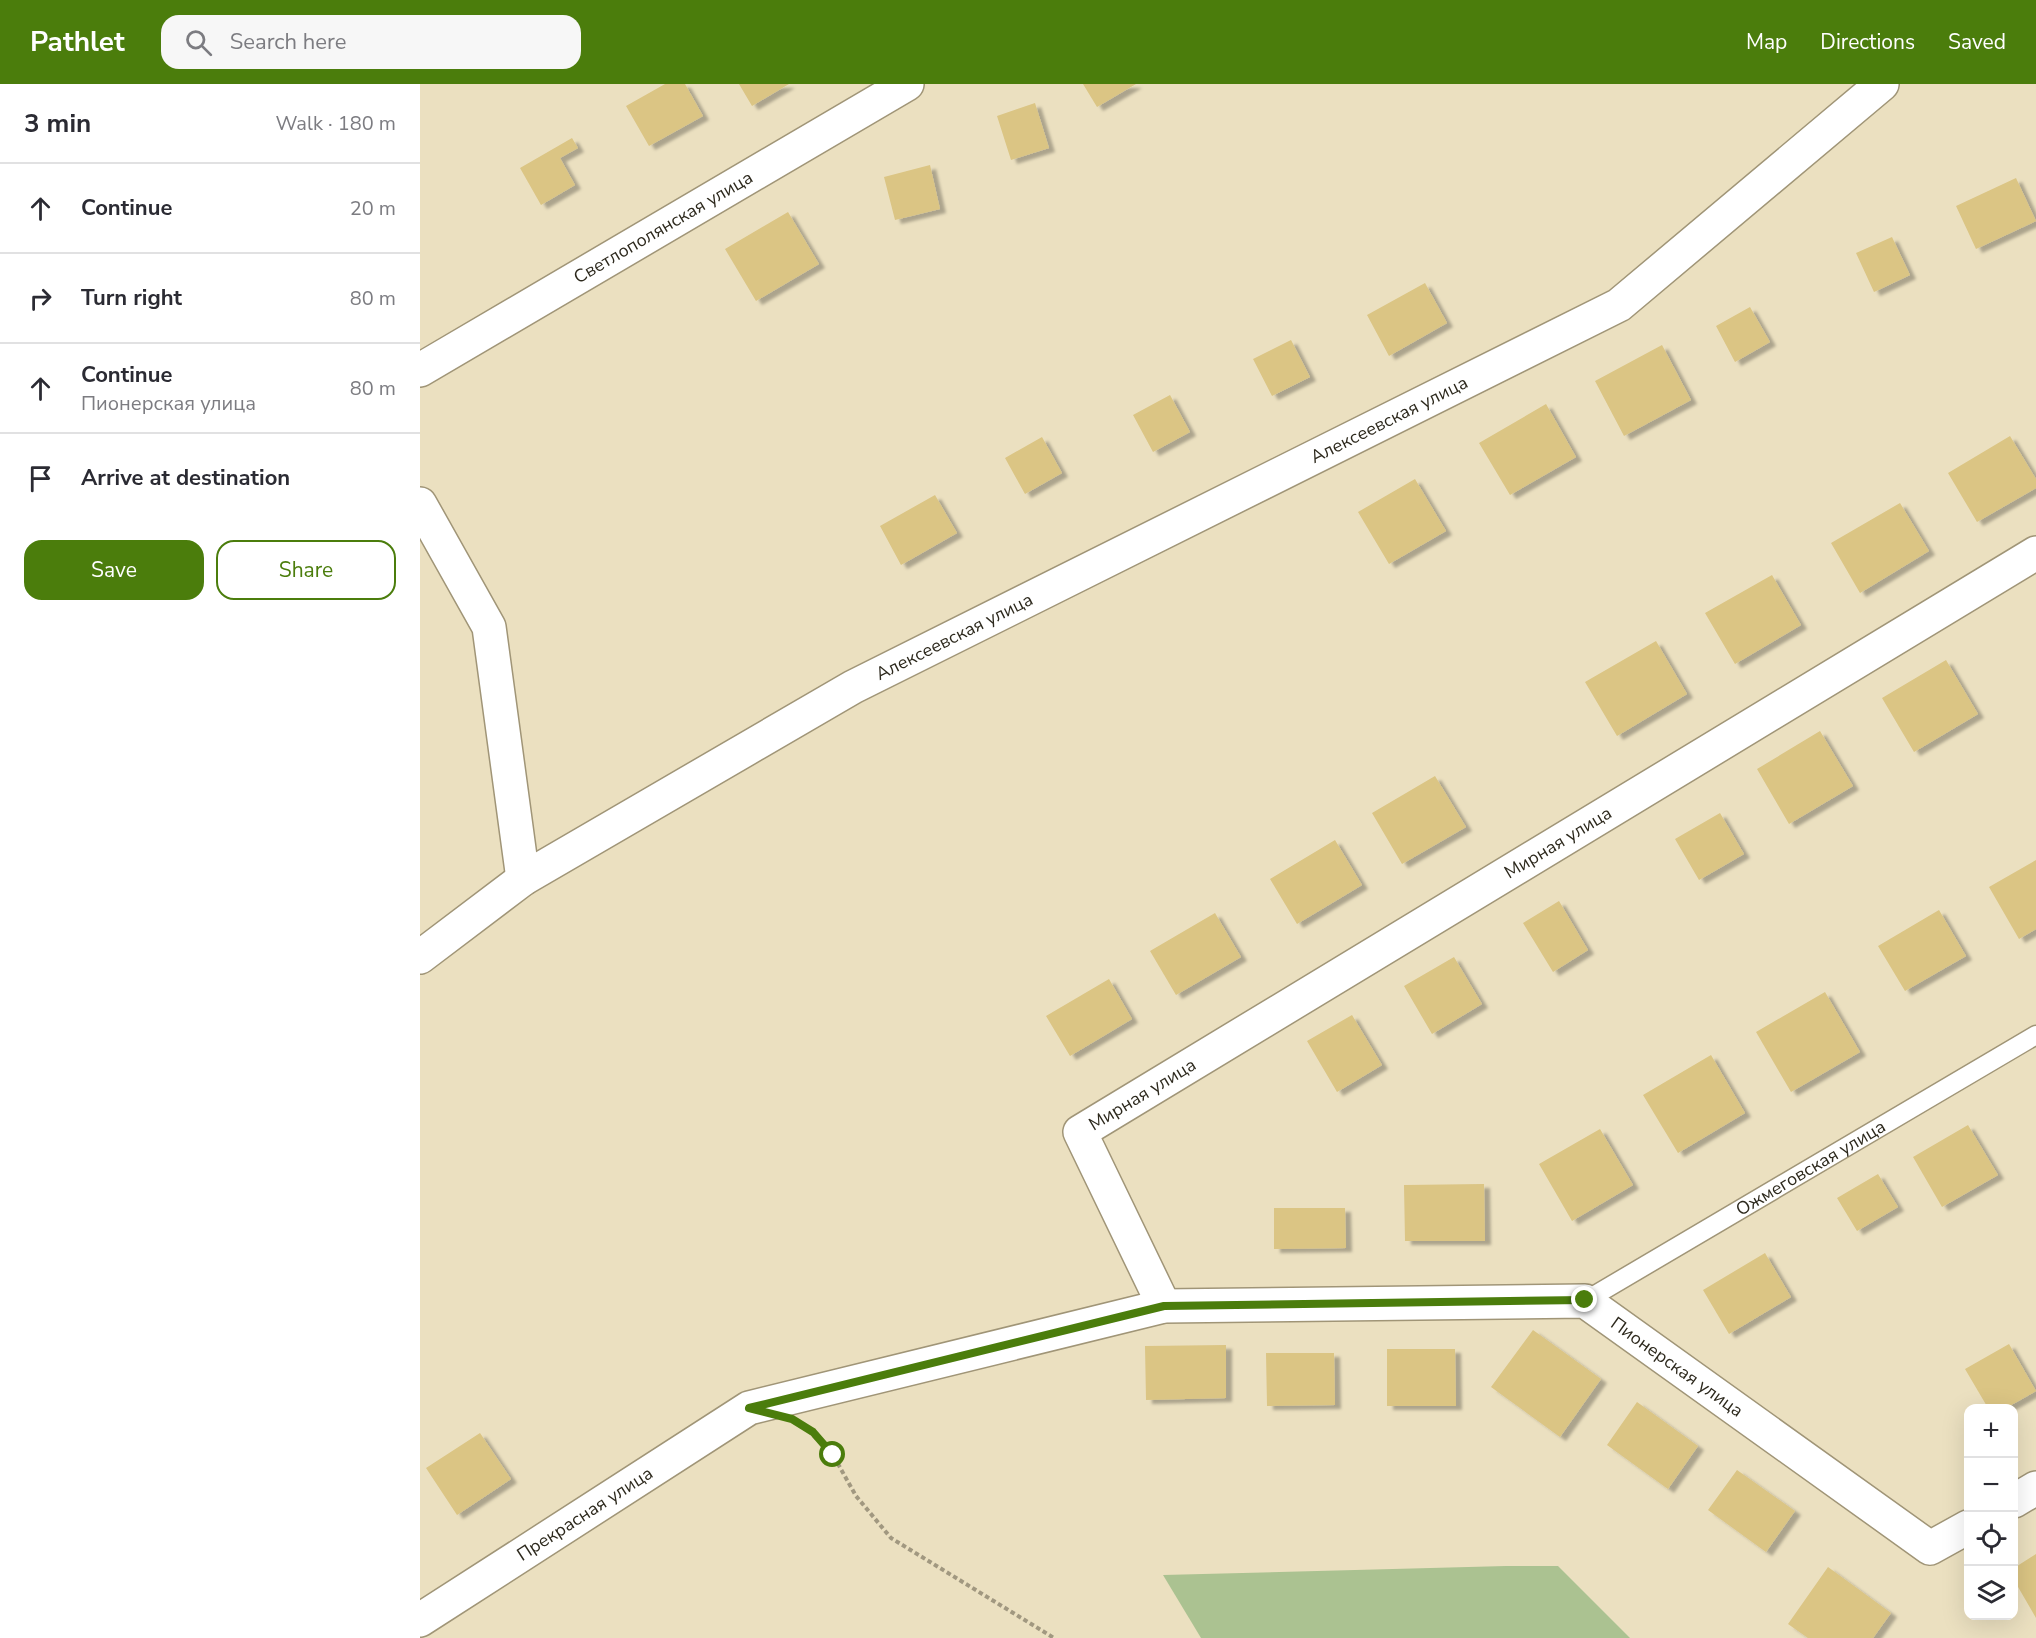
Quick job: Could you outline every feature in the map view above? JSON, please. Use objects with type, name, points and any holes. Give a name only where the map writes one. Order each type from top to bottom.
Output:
[{"type":"street","name":"Светлополянская улица","points":[[420,370],[907,84]]},
{"type":"street","name":"Алексеевская улица","points":[[420,957],[523,879],[853,687],[1619,305],[1882,84]]},
{"type":"street","points":[[420,504],[489,627],[523,879]]},
{"type":"street","name":"Мирная улица","points":[[1164,1306],[1080,1132],[2036,554]]},
{"type":"street","points":[[1164,1306],[1585,1300]]},
{"type":"street","name":"Пионерская улица","points":[[1585,1300],[1930,1548],[1964,1529]]},
{"type":"street","name":"Прекрасная улица","points":[[420,1620],[749,1408],[1164,1306]]},
{"type":"street","points":[[2018,1498],[2036,1488]]},
{"type":"lane","name":"Ожмеговская улица","points":[[1585,1300],[2036,1035]]},
{"type":"path","points":[[806,1428],[813,1432],[833,1455],[856,1496],[891,1538],[1054,1638]]},
{"type":"green space","points":[[1558,1566],[1630,1638],[1201,1638],[1163,1575]]},
{"type":"building","points":[[665,84],[685,84],[703,116],[649,146],[626,106]]},
{"type":"building","points":[[739,84],[789,84],[752,106]]},
{"type":"building","points":[[1083,84],[1136,84],[1097,107]]},
{"type":"building","points":[[1035,103],[1049,148],[1011,160],[997,116]]},
{"type":"building","points":[[572,138],[578,148],[560,158],[575,185],[541,205],[520,168]]},
{"type":"building","points":[[930,165],[940,209],[895,220],[884,177]]},
{"type":"building","points":[[2016,178],[2036,221],[1976,249],[1956,206]]},
{"type":"building","points":[[788,212],[819,264],[756,301],[725,249]]},
{"type":"building","points":[[1892,237],[1910,275],[1874,292],[1856,253]]},
{"type":"building","points":[[1425,283],[1447,323],[1389,356],[1367,315]]},
{"type":"building","points":[[1750,307],[1770,342],[1735,362],[1716,326]]},
{"type":"building","points":[[1291,340],[1310,377],[1272,396],[1253,359]]},
{"type":"building","points":[[1662,345],[1691,400],[1624,436],[1595,381]]},
{"type":"building","points":[[1170,395],[1190,432],[1153,452],[1133,415]]},
{"type":"building","points":[[1546,404],[1576,457],[1510,495],[1479,443]]},
{"type":"building","points":[[2010,436],[2036,479],[2036,488],[1977,522],[1948,473]]},
{"type":"building","points":[[1042,437],[1062,473],[1025,494],[1005,458]]},
{"type":"building","points":[[1415,479],[1446,531],[1389,564],[1358,512]]},
{"type":"building","points":[[935,495],[957,533],[901,565],[880,526]]},
{"type":"building","points":[[1900,503],[1929,551],[1860,593],[1831,543]]},
{"type":"building","points":[[1772,575],[1801,625],[1735,664],[1705,613]]},
{"type":"building","points":[[1656,641],[1687,694],[1617,736],[1585,682]]},
{"type":"building","points":[[1946,660],[1978,714],[1914,752],[1882,698]]},
{"type":"building","points":[[1820,731],[1853,786],[1789,824],[1757,769]]},
{"type":"building","points":[[1435,776],[1466,827],[1402,864],[1372,813]]},
{"type":"building","points":[[1720,813],[1744,854],[1699,880],[1675,839]]},
{"type":"building","points":[[1335,840],[1362,885],[1297,924],[1270,879]]},
{"type":"building","points":[[2036,860],[2036,929],[2019,939],[1989,887]]},
{"type":"building","points":[[1559,901],[1588,950],[1553,972],[1523,923]]},
{"type":"building","points":[[1939,910],[1966,956],[1905,991],[1878,946]]},
{"type":"building","points":[[1215,913],[1241,957],[1176,995],[1150,951]]},
{"type":"building","points":[[1454,957],[1482,1004],[1432,1034],[1404,986]]},
{"type":"building","points":[[1109,979],[1132,1019],[1070,1056],[1046,1016]]},
{"type":"building","points":[[1825,992],[1860,1052],[1791,1092],[1756,1032]]},
{"type":"building","points":[[1352,1015],[1382,1065],[1337,1092],[1307,1041]]},
{"type":"building","points":[[1711,1055],[1745,1113],[1678,1153],[1643,1095]]},
{"type":"building","points":[[1968,1125],[1998,1175],[1942,1207],[1913,1157]]},
{"type":"building","points":[[1600,1129],[1633,1185],[1572,1221],[1539,1164]]},
{"type":"building","points":[[1878,1174],[1898,1207],[1857,1231],[1837,1198]]},
{"type":"building","points":[[1484,1184],[1485,1241],[1405,1241],[1404,1185]]},
{"type":"building","points":[[1274,1208],[1345,1208],[1346,1248],[1274,1249]]},
{"type":"building","points":[[1765,1253],[1791,1297],[1729,1334],[1703,1290]]},
{"type":"building","points":[[1533,1330],[1601,1379],[1560,1437],[1491,1387]]},
{"type":"building","points":[[2009,1344],[2036,1391],[2013,1404],[1986,1404],[1965,1369]]},
{"type":"building","points":[[1226,1345],[1226,1398],[1146,1400],[1145,1346]]},
{"type":"building","points":[[1387,1349],[1455,1349],[1456,1406],[1387,1406]]},
{"type":"building","points":[[1266,1353],[1334,1353],[1335,1405],[1267,1406]]},
{"type":"building","points":[[1637,1402],[1698,1446],[1668,1489],[1607,1445]]},
{"type":"building","points":[[480,1433],[511,1479],[457,1515],[426,1468]]},
{"type":"building","points":[[1737,1470],[1795,1511],[1766,1552],[1708,1510]]},
{"type":"building","points":[[2036,1554],[2036,1618],[2018,1587],[2018,1565]]},
{"type":"building","points":[[1828,1567],[1891,1613],[1873,1638],[1808,1638],[1788,1624]]},
{"type":"route","points":[[833,1455],[813,1432],[792,1419],[749,1408],[1164,1306],[1585,1300]]}]
